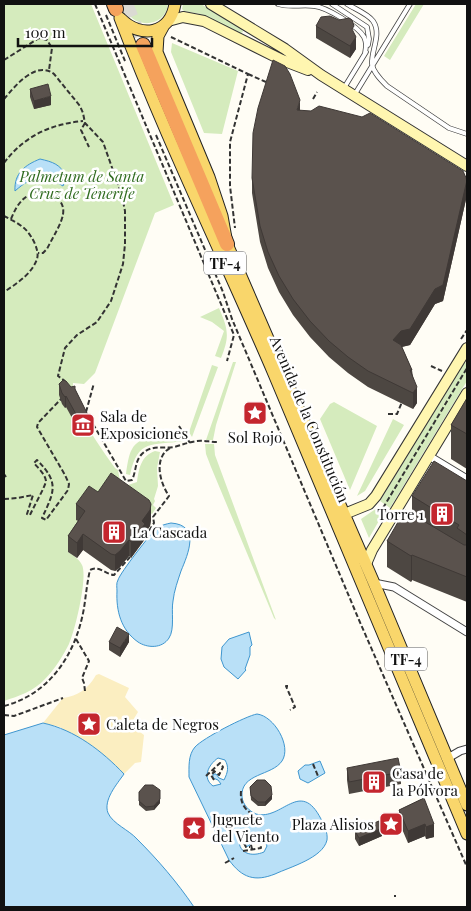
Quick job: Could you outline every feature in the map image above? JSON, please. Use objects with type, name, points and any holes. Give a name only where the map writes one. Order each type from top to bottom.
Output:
[{"type":"highway","name":"Avenida de la Constitución","points":[[143,45],[227,244]]},
{"type":"main road","points":[[175,4],[174,10],[158,36],[157,52],[209,177],[222,216],[227,244]]},
{"type":"main road","points":[[212,4],[285,49],[354,96],[467,166]]},
{"type":"main road","points":[[116,9],[128,26],[140,31],[152,31],[166,23],[183,17],[204,22],[282,60],[321,75]]},
{"type":"main road","name":"Avenida de la Constitución","points":[[116,9],[193,194],[219,248],[274,375],[339,516],[366,564],[467,804]]},
{"type":"main road","name":"Avenida de la Constitución","points":[[227,244],[467,834]]},
{"type":"main road","points":[[339,516],[369,504],[376,496],[465,350]]},
{"type":"main road","points":[[366,564],[372,550],[467,393]]},
{"type":"street","points":[[429,456],[467,479]]},
{"type":"street","points":[[374,583],[394,587],[467,632]]},
{"type":"street","points":[[448,758],[467,749]]},
{"type":"lane","points":[[278,4],[284,6],[324,4]]},
{"type":"lane","points":[[332,4],[366,27],[369,38],[365,53],[343,89]]},
{"type":"lane","points":[[347,4],[372,20],[376,27],[377,34],[372,66],[379,78],[387,86],[450,128],[467,134]]},
{"type":"lane","points":[[354,96],[410,4]]},
{"type":"lane","points":[[315,5],[357,29],[365,39],[365,53]]},
{"type":"path","points":[[95,4],[234,335],[227,361]]},
{"type":"path","points":[[171,37],[269,84]]},
{"type":"path","points":[[4,60],[39,38],[47,40],[52,48],[49,70]]},
{"type":"path","points":[[4,98],[30,74],[42,69],[49,70],[80,106],[84,122],[81,130],[89,147]]},
{"type":"path","points":[[235,228],[230,186],[230,142],[248,74]]},
{"type":"path","points":[[313,99],[317,92]]},
{"type":"path","points":[[4,163],[16,148],[41,131],[58,125],[84,122]]},
{"type":"path","points":[[70,386],[58,376],[65,348],[77,335],[97,322],[108,308],[123,264],[125,244],[125,211],[106,150],[103,142],[84,122]]},
{"type":"path","points":[[11,219],[17,205],[30,194],[42,190],[58,198],[64,206],[64,214],[48,249],[38,254]]},
{"type":"path","points":[[4,216],[25,228],[38,254],[37,260],[30,271],[16,285],[4,292]]},
{"type":"path","points":[[223,292],[232,319],[359,620],[467,867]]},
{"type":"path","points":[[465,350],[467,330]]},
{"type":"path","points":[[431,366],[442,371]]},
{"type":"path","points":[[388,511],[382,507],[467,368]]},
{"type":"path","points":[[83,416],[86,412],[94,383]]},
{"type":"path","points":[[4,499],[33,494],[27,514],[30,515],[46,481],[34,464],[37,460],[48,471],[52,481],[52,491],[42,518],[46,520],[68,490],[69,484],[65,474],[54,459],[37,427],[38,423],[62,397]]},
{"type":"path","points":[[388,414],[397,414],[400,401],[407,404]]},
{"type":"path","points":[[91,422],[126,481],[132,480],[140,456],[146,450],[153,447],[172,447],[197,441],[217,442]]},
{"type":"path","points":[[179,426],[190,443]]},
{"type":"path","points":[[144,538],[154,523],[153,518],[157,511],[169,496],[160,474],[162,457],[166,450],[172,447]]},
{"type":"path","points":[[4,706],[28,697],[40,689],[54,676],[65,661],[76,639],[84,608],[90,570],[98,568],[114,575],[130,557]]},
{"type":"path","points":[[76,639],[89,661],[82,678],[85,691]]},
{"type":"path","points":[[288,686],[286,686],[295,707],[290,710]]},
{"type":"path","points":[[4,715],[14,716],[62,698]]},
{"type":"path","points":[[313,764],[318,776]]},
{"type":"path","points":[[206,776],[210,771],[214,771],[212,775],[214,780]]},
{"type":"path","points":[[241,791],[242,804],[248,812],[254,815]]},
{"type":"path","points":[[242,851],[248,851],[251,848],[246,847],[244,843]]},
{"type":"path","points":[[225,863],[234,858]]},
{"type":"green space","name":"Palmetum de Santa Cruz de Tenerife","points":[[4,4],[91,4],[174,205],[155,213],[95,373],[84,384],[73,383],[77,404],[82,416],[102,450],[118,470],[120,481],[77,520],[85,526],[68,552],[78,559],[82,565],[83,581],[72,637],[58,663],[41,683],[26,693],[4,701]]},
{"type":"green space","points":[[124,4],[168,4],[160,18],[154,22],[146,23],[132,18]]},
{"type":"green space","points":[[183,4],[201,4],[242,29],[243,32],[239,34],[200,14],[184,11],[182,9]]},
{"type":"green space","points":[[416,4],[424,4],[390,60],[384,56]]},
{"type":"green space","points":[[172,43],[238,71],[222,134],[204,133],[171,52]]},
{"type":"green space","points":[[219,308],[227,333],[226,344],[221,358],[215,356],[224,331],[212,322],[200,317]]},
{"type":"green space","points":[[233,362],[236,362],[213,440],[206,440]]},
{"type":"green space","points":[[465,362],[467,364],[467,381],[390,508],[380,501]]},
{"type":"green space","points":[[212,365],[218,367],[192,437],[189,432]]},
{"type":"green space","points":[[334,402],[377,426],[350,490],[320,419],[330,404]]},
{"type":"green space","points":[[393,419],[404,425],[365,491],[357,496]]},
{"type":"green space","points":[[153,437],[181,437],[183,441],[155,444],[142,449],[133,463],[130,475],[126,474],[132,449],[140,441]]},
{"type":"green space","points":[[205,444],[214,444],[215,455],[276,620],[211,467],[206,454]]},
{"type":"green space","points":[[155,451],[160,452],[157,468],[158,486],[153,505],[156,508],[152,514],[130,500],[128,485],[137,482],[144,459]]},
{"type":"green space","points":[[377,508],[384,512],[369,538],[361,519]]},
{"type":"sand","name":"Caleta de Negros","points":[[99,674],[129,688],[125,697],[138,712],[130,725],[144,735],[141,762],[135,763],[124,774],[115,765],[60,727],[43,723],[63,698],[73,696],[82,691]]},
{"type":"water","points":[[40,159],[62,169],[67,177],[63,186],[50,179],[38,178],[27,182],[15,191],[16,179],[22,170]]},
{"type":"water","points":[[171,523],[186,529],[190,541],[189,549],[174,593],[171,634],[166,642],[158,646],[150,646],[138,642],[127,632],[117,606],[117,583],[120,576],[154,531],[161,526]]},
{"type":"water","points":[[249,632],[252,645],[250,647],[250,655],[246,670],[238,679],[224,667],[221,659],[222,647],[229,639]]},
{"type":"water","points":[[257,714],[269,720],[280,733],[285,748],[282,761],[277,766],[246,783],[242,797],[245,805],[256,814],[265,815],[298,801],[306,802],[313,807],[321,819],[326,829],[327,837],[324,846],[313,857],[275,874],[261,878],[249,877],[239,871],[229,860],[189,777],[190,757],[195,747],[215,733]],"holes":[[[218,758],[225,760],[227,772],[224,780],[213,774],[213,778],[221,784],[213,786],[207,775],[211,764]],[[245,835],[247,840],[246,847],[250,845],[248,842],[250,835],[264,840],[267,846],[264,852],[251,854],[244,851],[239,840]]]},
{"type":"water","points":[[43,723],[55,726],[87,742],[107,757],[124,774],[107,803],[110,817],[134,836],[152,855],[194,907],[4,907],[4,735]]},
{"type":"water","points":[[320,761],[325,773],[308,783],[300,779],[298,771],[305,765]]},
{"type":"building","points":[[330,16],[339,20],[349,18],[352,20],[354,26],[352,29],[356,37],[350,46],[316,26],[321,17]]},
{"type":"building","points":[[273,60],[285,66],[290,74],[300,100],[297,110],[311,111],[319,106],[362,117],[370,113],[463,171],[467,180],[443,285],[435,289],[410,329],[401,331],[393,340],[401,345],[412,370],[410,370],[417,387],[413,393],[368,371],[329,341],[293,299],[279,276],[268,252],[260,226],[252,178],[253,133],[258,108]]},
{"type":"building","points":[[48,84],[51,96],[34,101],[30,89]]},
{"type":"building","points":[[63,380],[71,387],[75,386],[93,425],[82,425],[66,396],[62,393],[59,384]]},
{"type":"building","points":[[467,398],[467,434],[451,425]]},
{"type":"building","points":[[434,461],[467,481],[467,535],[457,528],[459,525],[412,496]]},
{"type":"building","name":"La Cascada","points":[[111,473],[149,500],[151,504],[150,510],[142,521],[145,524],[131,542],[129,540],[115,555],[83,534],[77,543],[68,536],[85,511],[76,504],[89,486],[98,492]]},
{"type":"building","points":[[405,510],[467,545],[467,577],[411,556],[387,541]]},
{"type":"building","points":[[117,627],[129,634],[120,648],[109,642]]},
{"type":"building","points":[[398,758],[401,772],[349,782],[347,768]]},
{"type":"building","points":[[257,780],[265,780],[271,786],[272,795],[265,802],[258,802],[251,796],[250,787]]},
{"type":"building","points":[[145,785],[153,785],[160,790],[160,799],[154,806],[146,807],[139,801],[139,792]]},
{"type":"building","points":[[424,798],[434,824],[426,827],[425,824],[408,831],[399,810]]},
{"type":"building","points":[[379,821],[382,828],[359,838],[355,831]]},
{"type":"tunnel","points":[[126,4],[143,45]]},
{"type":"place","name":"Sol Rojo","points":[[255,413]]},
{"type":"place","name":"Sala de Exposiciones","points":[[83,425]]},
{"type":"place","name":"Torre 1","points":[[442,514]]},
{"type":"place","name":"La Cascada","points":[[114,532]]},
{"type":"place","name":"Caleta de Negros","points":[[89,724]]},
{"type":"place","name":"Casa de la Pólvora","points":[[374,782]]},
{"type":"place","name":"Plaza Alisios","points":[[391,824]]},
{"type":"place","name":"Juguete del Viento","points":[[194,828]]}]
